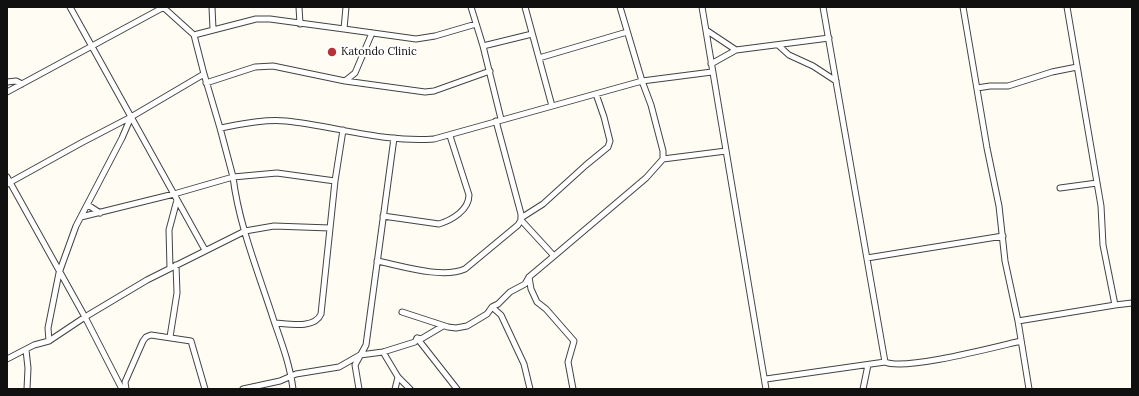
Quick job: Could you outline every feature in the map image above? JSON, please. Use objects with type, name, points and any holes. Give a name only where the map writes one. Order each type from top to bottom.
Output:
[{"type":"street","points":[[70,7],[205,250]]},
{"type":"street","points":[[7,92],[164,7],[194,35],[233,177],[235,194],[245,231],[291,375],[293,389]]},
{"type":"street","points":[[212,7],[213,29]]},
{"type":"street","points":[[299,7],[300,24]]},
{"type":"street","points":[[344,29],[346,7]]},
{"type":"street","points":[[471,7],[490,71],[501,119]]},
{"type":"street","points":[[527,7],[532,34],[552,106]]},
{"type":"street","points":[[620,7],[642,81],[651,105],[664,152],[664,159]]},
{"type":"street","points":[[702,7],[766,379],[765,389]]},
{"type":"street","points":[[823,7],[884,362]]},
{"type":"street","points":[[963,7],[1003,236],[1005,261],[1018,320],[1020,341],[1029,389]]},
{"type":"street","points":[[1066,7],[1101,206],[1102,234],[1115,306]]},
{"type":"street","points":[[194,35],[256,19],[270,19],[416,39],[426,38],[476,24]]},
{"type":"street","points":[[706,30],[736,50]]},
{"type":"street","points":[[539,58],[627,32]]},
{"type":"street","points":[[345,81],[355,73],[372,33]]},
{"type":"street","points":[[483,46],[532,34]]},
{"type":"street","points":[[711,64],[736,50],[778,46],[829,38]]},
{"type":"street","points":[[778,46],[789,55],[813,66],[836,81]]},
{"type":"street","points":[[206,83],[255,67],[273,66],[345,81],[425,92],[434,91],[490,71]]},
{"type":"street","points":[[977,88],[1008,86],[1052,72],[1077,67]]},
{"type":"street","points":[[220,128],[268,120],[287,121],[394,138],[419,140],[450,136],[501,119],[642,81],[712,72]]},
{"type":"street","points":[[355,73],[359,83]]},
{"type":"street","points":[[9,184],[204,74]]},
{"type":"street","points":[[7,82],[22,84]]},
{"type":"street","points":[[377,261],[445,272],[460,271],[465,269],[518,224],[521,219],[543,204],[586,164],[608,148],[610,141],[596,94]]},
{"type":"street","points":[[49,341],[48,328],[59,273],[81,217],[122,138],[131,116]]},
{"type":"street","points":[[496,121],[521,219],[554,256]]},
{"type":"street","points":[[275,323],[309,323],[319,318],[335,181],[343,130]]},
{"type":"street","points":[[383,216],[439,224],[445,222],[468,205],[468,195],[450,136]]},
{"type":"street","points":[[359,389],[354,368],[366,345],[394,138]]},
{"type":"street","points":[[402,312],[443,326],[456,328],[468,326],[487,314],[492,306],[498,304],[510,292],[525,284],[529,277],[646,178],[664,159],[726,151]]},
{"type":"street","points":[[81,217],[174,194],[233,177],[277,172],[335,181]]},
{"type":"street","points":[[7,177],[9,184],[85,317],[122,389]]},
{"type":"street","points":[[1060,188],[1097,183]]},
{"type":"street","points":[[170,268],[169,230],[177,200]]},
{"type":"street","points":[[88,204],[100,213]]},
{"type":"street","points":[[7,359],[49,341],[85,317],[170,268],[245,231],[274,226],[330,228]]},
{"type":"street","points":[[867,258],[1003,236]]},
{"type":"street","points":[[170,337],[176,294],[176,265]]},
{"type":"street","points":[[529,277],[531,290],[537,302],[546,309],[574,341],[568,362],[573,389]]},
{"type":"street","points":[[1018,320],[1132,303]]},
{"type":"street","points":[[492,306],[501,315],[524,364],[530,389]]},
{"type":"street","points":[[417,338],[421,339],[443,326]]},
{"type":"street","points":[[126,389],[125,382],[143,341],[151,335],[192,341],[205,389]]},
{"type":"street","points":[[243,389],[280,381],[291,375],[339,367],[360,354],[383,352],[415,342],[417,338]]},
{"type":"street","points":[[417,338],[457,389]]},
{"type":"street","points":[[766,379],[884,362],[894,364],[922,361],[1020,341]]},
{"type":"street","points":[[26,350],[28,375],[27,389]]},
{"type":"street","points":[[383,352],[398,377],[410,389]]},
{"type":"street","points":[[862,389],[868,364]]},
{"type":"street","points":[[395,389],[398,377]]},
{"type":"place","name":"Katondo Clinic","points":[[332,52]]}]
